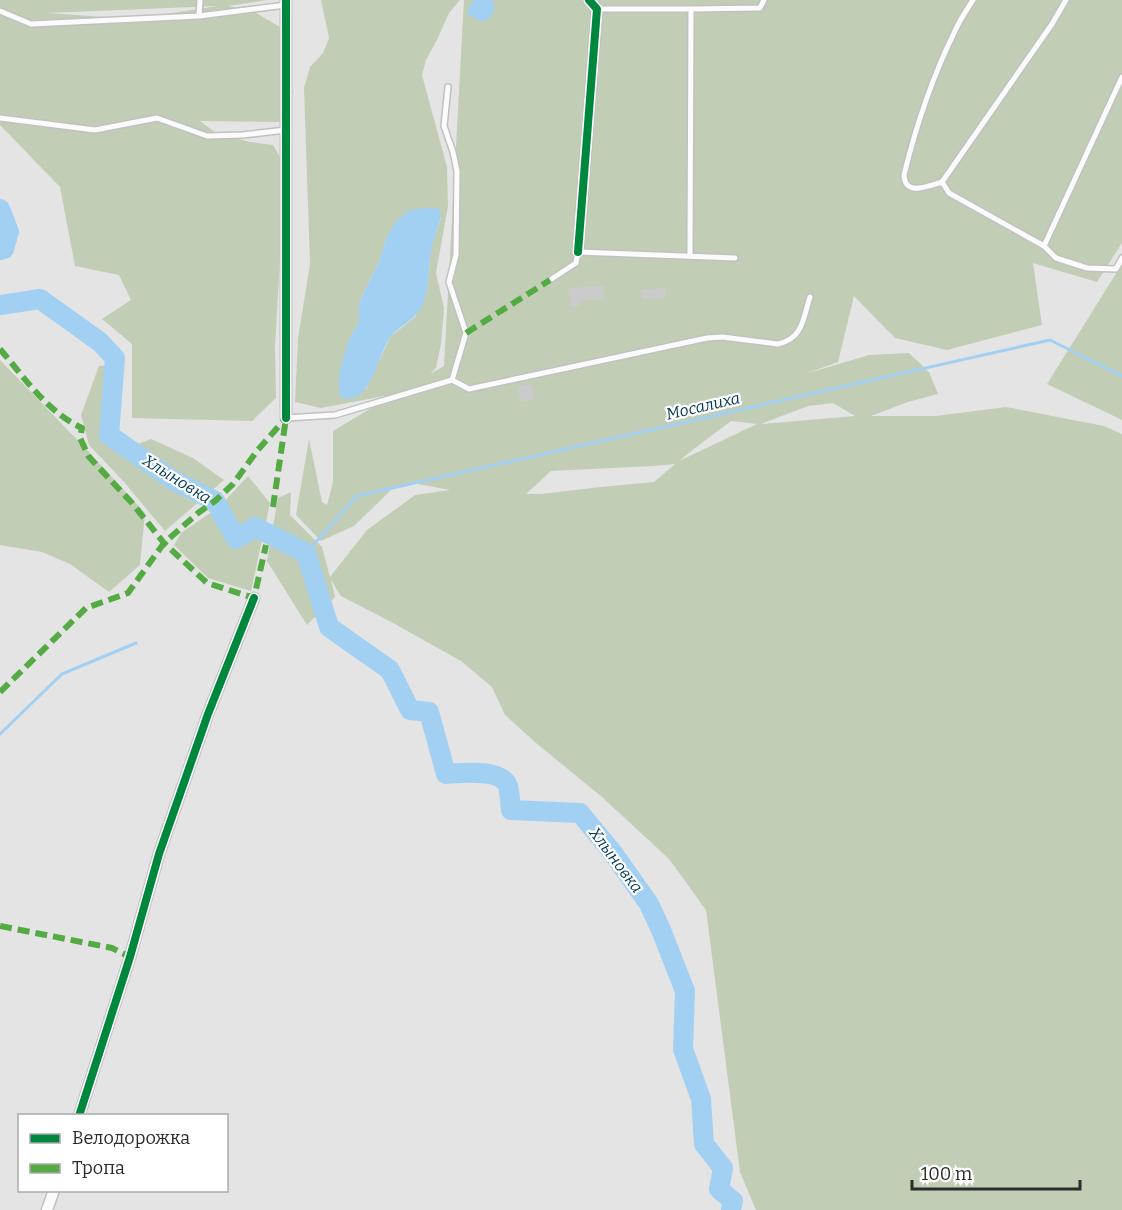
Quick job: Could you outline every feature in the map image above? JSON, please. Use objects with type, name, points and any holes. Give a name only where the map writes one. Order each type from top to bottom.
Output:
[{"type":"street","points":[[578,252],[597,9],[589,0]]},
{"type":"street","points":[[286,2],[286,418]]},
{"type":"street","points":[[80,1114],[130,957],[159,854],[208,714],[254,598]]},
{"type":"street","points":[[47,1210],[54,1192]]},
{"type":"lane","points":[[200,0],[200,16]]},
{"type":"lane","points":[[597,9],[760,8],[764,0]]},
{"type":"lane","points":[[973,0],[955,31],[932,83],[914,134],[904,175],[904,181],[911,188],[942,182],[1052,24],[1066,0]]},
{"type":"lane","points":[[0,11],[31,24],[200,16],[286,2]]},
{"type":"lane","points":[[690,255],[691,9]]},
{"type":"lane","points":[[1044,246],[1122,77]]},
{"type":"lane","points":[[448,87],[444,126],[457,171],[456,255],[449,282],[466,333],[452,380]]},
{"type":"lane","points":[[0,118],[95,130],[157,118],[207,136],[286,130]]},
{"type":"lane","points":[[942,182],[949,194],[1044,246],[1056,258],[1086,268],[1116,269],[1122,258]]},
{"type":"lane","points":[[550,280],[576,263],[578,252],[735,258]]},
{"type":"lane","points":[[286,418],[335,414],[452,380],[469,388],[707,338],[722,337],[777,344],[786,342],[799,333],[810,297]]},
{"type":"green space","points":[[0,0],[267,0],[228,6],[251,10],[280,27],[286,69],[293,92],[283,122],[200,121],[216,133],[250,142],[273,145],[283,163],[284,190],[275,346],[276,398],[252,421],[132,418],[132,344],[102,319],[131,300],[119,275],[75,266],[60,187],[0,125]],"holes":[[[218,6],[133,19],[47,13]]]},
{"type":"green space","points":[[321,0],[460,0],[449,13],[426,60],[422,75],[447,167],[448,206],[436,273],[444,308],[436,368],[430,374],[444,366],[464,0],[1122,0],[1122,243],[1097,282],[1033,263],[1042,325],[947,350],[895,338],[854,296],[838,362],[805,374],[869,355],[909,353],[929,372],[938,394],[871,416],[936,416],[1006,407],[1104,426],[1122,434],[1122,1210],[756,1210],[740,1172],[706,910],[669,859],[602,797],[505,715],[492,687],[461,661],[341,596],[331,580],[335,597],[307,625],[267,561],[278,498],[291,492],[290,515],[322,547],[330,577],[367,530],[415,495],[450,490],[413,483],[393,488],[354,526],[321,541],[296,515],[309,439],[322,502],[327,505],[333,482],[333,431],[395,394],[321,408],[295,402],[298,338],[310,264],[304,88],[310,67],[323,53],[329,38]],"holes":[[[441,218],[431,247],[427,290],[415,317],[390,337],[366,389],[348,342],[359,322],[359,306],[362,296],[379,262],[387,236]],[[833,403],[855,416],[761,424],[808,406]],[[731,421],[757,424],[679,461]],[[675,464],[654,482],[526,494],[551,471]]]},
{"type":"green space","points":[[1122,264],[1122,420],[1047,384]]},
{"type":"green space","points":[[0,360],[145,513],[140,565],[109,592],[70,564],[42,552],[0,545]]},
{"type":"green space","points":[[120,364],[118,429],[135,445],[151,439],[193,458],[224,480],[165,531],[89,445],[81,415],[99,366]]},
{"type":"green space","points":[[248,476],[270,503],[251,591],[208,578],[174,545],[181,533],[219,507]]},
{"type":"water","points":[[474,0],[494,2],[494,11],[487,20],[479,21],[468,14],[468,9]]},
{"type":"water","points":[[438,208],[441,216],[432,245],[427,292],[422,306],[415,316],[389,339],[372,378],[360,394],[352,398],[342,398],[339,391],[339,374],[348,342],[359,322],[359,306],[362,296],[379,262],[387,236],[396,222],[409,210]]},
{"type":"building","points":[[604,286],[605,299],[580,301],[581,305],[571,307],[568,288]]},
{"type":"building","points":[[665,288],[665,298],[642,299],[641,290]]},
{"type":"building","points":[[531,384],[535,399],[521,402],[517,387]]},
{"type":"waterway","name":"Хлыновка","points":[[0,209],[9,232],[4,249],[0,250]]},
{"type":"waterway","name":"Хлыновка","points":[[0,305],[40,299],[100,342],[115,358],[109,435],[173,480],[215,501],[236,539],[255,527],[306,553],[329,627],[390,670],[410,710],[429,712],[446,774],[480,773],[498,776],[508,786],[511,810],[580,813],[613,853],[649,904],[685,991],[683,1049],[701,1099],[704,1144],[723,1168],[719,1189],[733,1201],[731,1210]]},
{"type":"waterway","name":"Мосалиха","points":[[306,553],[357,496],[1050,340],[1122,376]]},
{"type":"waterway","points":[[0,734],[62,674],[136,643]]},
{"type":"marked path","points":[[466,333],[550,280]]},
{"type":"marked path","points":[[0,349],[47,403],[69,421],[82,428],[80,438],[89,457],[132,503],[164,543],[207,583],[254,598],[266,545]]},
{"type":"marked path","points":[[273,507],[286,418]]},
{"type":"marked path","points":[[0,692],[86,608],[128,593],[164,543],[233,484],[257,451],[286,418]]},
{"type":"marked path","points":[[0,926],[112,948],[130,957]]},
{"type":"cycle path","points":[[286,0],[286,418]]},
{"type":"cycle path","points":[[578,252],[597,9],[589,0]]},
{"type":"cycle path","points":[[80,1114],[130,957],[159,854],[208,714],[254,598]]}]
